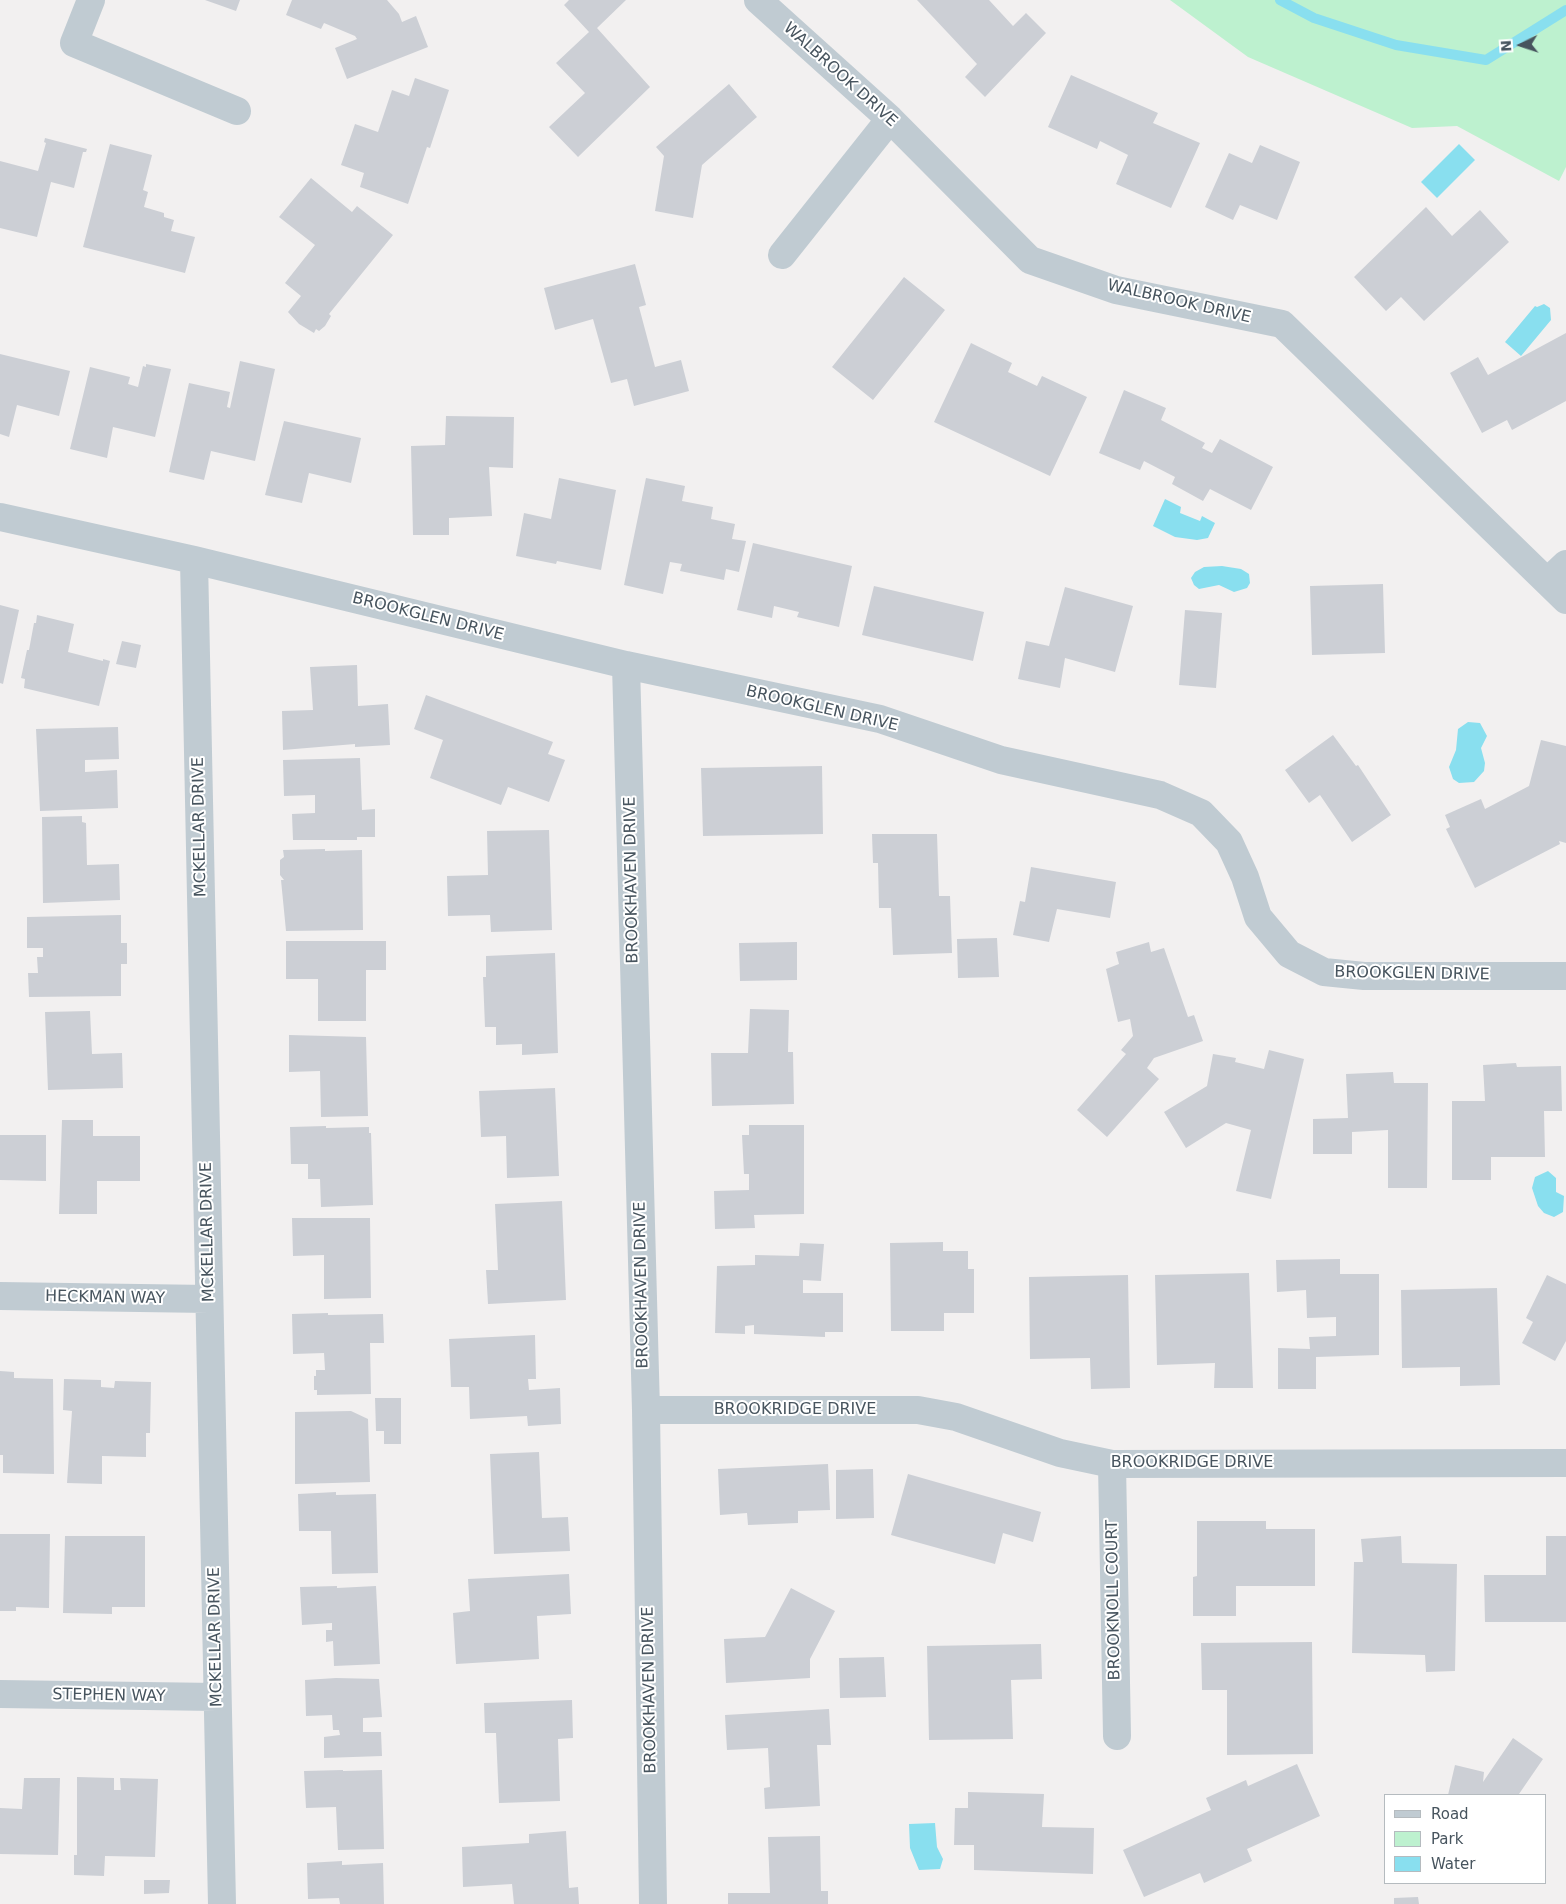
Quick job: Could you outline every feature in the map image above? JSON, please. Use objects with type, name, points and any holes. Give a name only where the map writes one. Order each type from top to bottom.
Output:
[{"type":"street","points":[[90,0],[74,43],[237,111]]},
{"type":"street","name":"WALBROOK DRIVE","points":[[758,0],[890,119],[1030,260],[1116,290],[1282,324],[1560,582]]},
{"type":"street","points":[[782,255],[890,119]]},
{"type":"street","name":"BROOKGLEN DRIVE","points":[[0,517],[194,560],[626,665],[880,719],[1001,760],[1160,795],[1201,814],[1229,842],[1245,877],[1258,917],[1289,954],[1324,972],[1364,976],[1566,976]]},
{"type":"street","name":"MCKELLAR DRIVE","points":[[194,560],[222,1904]]},
{"type":"street","name":"BROOKHAVEN DRIVE","points":[[626,665],[646,1410],[653,1904]]},
{"type":"street","name":"HECKMAN WAY","points":[[0,1296],[209,1299]]},
{"type":"street","name":"BROOKRIDGE DRIVE","points":[[646,1410],[918,1410],[956,1417],[1060,1453],[1112,1464],[1566,1463]]},
{"type":"street","name":"BROOKNOLL COURT","points":[[1112,1464],[1117,1736]]},
{"type":"street","name":"STEPHEN WAY","points":[[0,1694],[217,1698]]},
{"type":"green space","points":[[1170,0],[1566,0],[1566,167],[1559,181],[1457,126],[1412,128],[1248,57]]},
{"type":"water","points":[[1459,144],[1475,160],[1437,198],[1421,182]]},
{"type":"water","points":[[1544,304],[1550,308],[1551,320],[1521,356],[1505,342],[1535,306]]},
{"type":"water","points":[[1165,499],[1181,507],[1180,513],[1200,521],[1202,516],[1215,523],[1208,538],[1197,540],[1175,537],[1153,526]]},
{"type":"water","points":[[1222,566],[1241,569],[1249,574],[1250,583],[1247,588],[1234,592],[1219,585],[1199,589],[1194,585],[1191,578],[1195,572],[1204,567]]},
{"type":"water","points":[[1468,722],[1480,723],[1487,736],[1481,748],[1485,763],[1484,771],[1474,782],[1459,783],[1453,779],[1449,767],[1456,750],[1458,729]]},
{"type":"water","points":[[1548,1171],[1556,1178],[1556,1192],[1564,1196],[1563,1212],[1554,1217],[1544,1213],[1538,1206],[1532,1188],[1535,1177]]},
{"type":"water","points":[[935,1823],[937,1847],[943,1859],[940,1869],[919,1870],[910,1848],[909,1824]]},
{"type":"building","points":[[205,0],[240,0],[236,11]]},
{"type":"building","points":[[292,0],[387,0],[399,14],[402,22],[416,16],[428,47],[347,79],[335,48],[357,39],[355,36],[324,23],[321,29],[286,15]]},
{"type":"building","points":[[569,0],[626,0],[597,28],[650,87],[578,157],[549,127],[585,93],[556,63],[589,32],[564,5]]},
{"type":"building","points":[[917,0],[989,0],[1013,26],[1026,13],[1046,33],[985,97],[965,77],[977,64]]},
{"type":"building","points":[[1071,75],[1158,113],[1153,123],[1200,143],[1171,208],[1116,184],[1128,155],[1100,141],[1097,149],[1048,127]]},
{"type":"building","points":[[415,78],[449,90],[430,148],[427,147],[408,204],[360,187],[364,173],[341,165],[355,124],[378,132],[392,90],[409,96]]},
{"type":"building","points":[[729,84],[757,117],[702,165],[693,218],[655,211],[664,156],[656,147]]},
{"type":"building","points":[[45,138],[87,149],[86,152],[83,152],[74,188],[51,182],[37,237],[0,228],[0,161],[38,171],[46,143],[44,142]]},
{"type":"building","points":[[110,144],[152,155],[143,190],[148,192],[144,207],[164,213],[164,217],[174,220],[171,231],[195,237],[185,273],[83,247]]},
{"type":"building","points":[[1260,145],[1300,162],[1277,220],[1240,205],[1233,220],[1205,207],[1229,153],[1252,163]]},
{"type":"building","points":[[311,178],[352,212],[357,206],[393,235],[329,314],[331,316],[325,326],[319,331],[316,329],[314,333],[299,324],[288,312],[301,296],[285,283],[315,245],[279,217]]},
{"type":"building","points":[[1426,207],[1452,236],[1480,210],[1509,242],[1424,321],[1401,297],[1386,311],[1354,277]]},
{"type":"building","points":[[635,264],[646,305],[639,307],[655,367],[681,360],[689,391],[634,406],[627,379],[611,383],[593,319],[555,330],[544,288]]},
{"type":"building","points":[[904,277],[945,310],[873,400],[832,367]]},
{"type":"building","points":[[1566,333],[1566,401],[1512,430],[1507,420],[1482,433],[1450,373],[1478,357],[1488,375]]},
{"type":"building","points":[[971,343],[1012,363],[1008,372],[1037,386],[1042,376],[1087,397],[1050,476],[934,422]]},
{"type":"building","points":[[0,354],[70,371],[59,416],[17,405],[9,437],[0,434]]},
{"type":"building","points":[[240,361],[275,369],[255,461],[211,451],[204,480],[169,472],[189,383],[230,392],[227,407],[230,408]]},
{"type":"building","points":[[146,364],[171,369],[155,437],[113,427],[107,458],[70,449],[90,367],[130,377],[128,384],[138,387],[143,366],[146,367]]},
{"type":"building","points":[[1124,390],[1166,408],[1161,420],[1205,443],[1202,448],[1212,453],[1220,439],[1273,467],[1251,510],[1210,489],[1203,501],[1172,484],[1175,477],[1144,461],[1140,470],[1099,453]]},
{"type":"building","points":[[446,416],[514,417],[513,468],[489,467],[492,516],[449,518],[449,535],[413,535],[411,446],[445,445]]},
{"type":"building","points":[[284,421],[361,438],[351,483],[309,473],[302,503],[265,495]]},
{"type":"building","points":[[559,478],[616,490],[601,570],[557,561],[556,564],[516,556],[524,513],[551,519]]},
{"type":"building","points":[[646,478],[685,486],[682,501],[713,507],[711,519],[735,524],[732,539],[746,541],[739,572],[726,569],[724,580],[680,571],[682,564],[670,562],[663,594],[624,585]]},
{"type":"building","points":[[753,543],[852,566],[839,627],[797,617],[799,612],[774,606],[772,618],[737,610]]},
{"type":"building","points":[[1383,584],[1385,653],[1312,655],[1310,586]]},
{"type":"building","points":[[874,586],[984,612],[973,661],[862,635]]},
{"type":"building","points":[[1065,587],[1133,606],[1115,672],[1065,658],[1060,688],[1018,679],[1026,641],[1049,646]]},
{"type":"building","points":[[0,605],[19,610],[3,684],[0,683]]},
{"type":"building","points":[[1185,610],[1222,613],[1216,688],[1179,685]]},
{"type":"building","points":[[37,615],[74,624],[68,652],[110,661],[99,706],[24,688],[25,679],[21,678]]},
{"type":"building","points":[[122,641],[141,645],[136,668],[116,664]]},
{"type":"building","points":[[357,665],[358,706],[388,704],[390,745],[355,747],[355,744],[283,750],[282,711],[313,710],[310,667]]},
{"type":"building","points":[[426,695],[553,742],[548,754],[565,760],[549,802],[508,787],[501,805],[430,778],[443,740],[414,729]]},
{"type":"building","points":[[118,727],[119,759],[85,760],[85,772],[117,770],[118,808],[40,811],[36,729]]},
{"type":"building","points":[[1333,735],[1356,766],[1358,765],[1391,815],[1352,842],[1320,795],[1309,803],[1285,770]]},
{"type":"building","points":[[1541,740],[1566,746],[1566,843],[1559,841],[1560,844],[1475,888],[1446,829],[1450,827],[1445,815],[1481,799],[1485,809],[1529,786]]},
{"type":"building","points":[[360,758],[362,810],[375,809],[375,837],[357,837],[357,840],[293,840],[292,814],[315,813],[315,795],[284,796],[283,760]]},
{"type":"building","points":[[822,766],[823,834],[703,836],[701,768]]},
{"type":"building","points":[[82,816],[82,822],[86,823],[87,865],[119,864],[120,900],[43,903],[42,817]]},
{"type":"building","points":[[549,830],[552,930],[491,932],[490,915],[448,916],[447,876],[488,875],[487,831]]},
{"type":"building","points":[[872,834],[937,834],[939,896],[950,896],[952,953],[893,955],[891,908],[879,908],[878,863],[873,863]]},
{"type":"building","points":[[325,849],[325,851],[362,850],[363,930],[286,931],[281,880],[284,880],[280,875],[280,860],[284,857],[283,850]]},
{"type":"building","points":[[1031,867],[1116,882],[1110,918],[1057,909],[1049,942],[1013,935],[1020,901],[1025,902]]},
{"type":"building","points":[[121,915],[121,943],[127,943],[127,964],[121,964],[121,996],[29,997],[28,973],[38,973],[37,957],[43,957],[43,948],[27,948],[27,917]]},
{"type":"building","points":[[997,938],[999,977],[958,978],[957,939]]},
{"type":"building","points":[[286,941],[386,941],[386,970],[366,970],[366,1021],[318,1021],[318,979],[286,979]]},
{"type":"building","points":[[797,942],[797,980],[740,981],[739,943]]},
{"type":"building","points":[[1149,942],[1151,952],[1164,948],[1188,1017],[1194,1015],[1203,1041],[1154,1058],[1147,1068],[1159,1079],[1107,1137],[1077,1110],[1126,1054],[1121,1050],[1133,1036],[1130,1019],[1118,1022],[1106,969],[1119,964],[1116,952]]},
{"type":"building","points":[[555,953],[558,1053],[522,1055],[522,1044],[496,1045],[496,1027],[485,1027],[483,977],[486,977],[486,956]]},
{"type":"building","points":[[750,1009],[789,1010],[788,1052],[793,1052],[794,1104],[712,1106],[711,1053],[748,1053]]},
{"type":"building","points":[[90,1011],[92,1054],[122,1053],[123,1088],[48,1090],[45,1012]]},
{"type":"building","points":[[289,1035],[366,1037],[368,1116],[321,1117],[320,1071],[289,1072]]},
{"type":"building","points":[[1269,1050],[1304,1059],[1271,1199],[1236,1191],[1251,1130],[1226,1123],[1186,1148],[1164,1112],[1207,1086],[1213,1054],[1236,1058],[1235,1062],[1264,1069]]},
{"type":"building","points":[[1516,1063],[1517,1067],[1561,1066],[1562,1111],[1544,1111],[1545,1157],[1491,1157],[1491,1180],[1452,1180],[1452,1101],[1485,1101],[1483,1065]]},
{"type":"building","points":[[1393,1072],[1394,1083],[1428,1083],[1427,1188],[1388,1188],[1388,1130],[1352,1132],[1352,1154],[1313,1154],[1313,1119],[1348,1118],[1346,1074]]},
{"type":"building","points":[[555,1088],[559,1176],[507,1178],[506,1136],[481,1137],[479,1091]]},
{"type":"building","points":[[62,1120],[93,1120],[93,1136],[140,1136],[140,1181],[97,1181],[97,1214],[59,1214]]},
{"type":"building","points":[[749,1125],[804,1125],[804,1214],[754,1215],[755,1228],[715,1229],[714,1191],[749,1190],[749,1174],[744,1174],[742,1135],[749,1135]]},
{"type":"building","points":[[326,1126],[326,1128],[369,1127],[369,1133],[371,1133],[373,1205],[321,1207],[320,1179],[308,1179],[308,1164],[291,1164],[290,1127]]},
{"type":"building","points":[[0,1135],[46,1135],[46,1181],[0,1180]]},
{"type":"building","points":[[562,1201],[566,1300],[488,1304],[486,1270],[498,1270],[495,1204]]},
{"type":"building","points":[[292,1218],[370,1218],[371,1298],[324,1299],[324,1255],[293,1256]]},
{"type":"building","points":[[943,1242],[943,1251],[968,1251],[968,1269],[974,1269],[974,1313],[944,1313],[944,1331],[891,1331],[890,1243]]},
{"type":"building","points":[[800,1243],[824,1244],[821,1281],[803,1280],[803,1293],[843,1293],[843,1332],[825,1332],[825,1337],[754,1334],[754,1325],[745,1326],[745,1334],[715,1333],[717,1266],[755,1265],[755,1255],[799,1256]]},
{"type":"building","points":[[1340,1259],[1340,1274],[1379,1274],[1379,1355],[1316,1357],[1316,1389],[1278,1389],[1278,1348],[1310,1349],[1309,1337],[1336,1336],[1336,1317],[1307,1318],[1306,1290],[1277,1292],[1276,1260]]},
{"type":"building","points":[[1249,1273],[1253,1388],[1214,1388],[1215,1363],[1157,1365],[1155,1275]]},
{"type":"building","points":[[1128,1275],[1130,1388],[1091,1389],[1090,1358],[1030,1359],[1029,1277]]},
{"type":"building","points":[[1547,1275],[1566,1284],[1566,1341],[1555,1361],[1522,1343],[1533,1322],[1526,1318]]},
{"type":"building","points":[[1497,1288],[1500,1385],[1460,1386],[1460,1367],[1402,1368],[1401,1290]]},
{"type":"building","points":[[328,1313],[328,1315],[383,1314],[384,1343],[370,1343],[371,1394],[317,1395],[317,1390],[314,1390],[314,1376],[316,1376],[316,1370],[325,1370],[324,1353],[293,1354],[292,1314]]},
{"type":"building","points":[[535,1335],[536,1379],[528,1379],[529,1390],[560,1388],[561,1424],[528,1426],[527,1416],[470,1419],[469,1387],[451,1387],[449,1339]]},
{"type":"building","points":[[0,1371],[14,1372],[14,1378],[53,1379],[54,1474],[3,1473],[3,1455],[0,1455]]},
{"type":"building","points":[[64,1379],[101,1380],[101,1387],[114,1388],[115,1381],[151,1382],[150,1433],[146,1433],[146,1457],[102,1456],[102,1484],[67,1483],[72,1411],[63,1410]]},
{"type":"building","points":[[375,1398],[401,1398],[401,1444],[384,1444],[384,1431],[376,1431]]},
{"type":"building","points":[[351,1411],[368,1419],[370,1482],[295,1484],[295,1412]]},
{"type":"building","points":[[539,1452],[542,1518],[568,1517],[570,1551],[494,1554],[490,1454]]},
{"type":"building","points":[[828,1464],[830,1510],[798,1511],[798,1523],[748,1525],[747,1513],[720,1515],[718,1469]]},
{"type":"building","points":[[873,1469],[874,1518],[836,1519],[836,1470]]},
{"type":"building","points":[[908,1474],[1041,1512],[1033,1542],[1003,1533],[995,1564],[891,1535]]},
{"type":"building","points":[[336,1492],[336,1495],[376,1494],[378,1573],[332,1574],[331,1531],[299,1531],[298,1494]]},
{"type":"building","points":[[1197,1521],[1266,1521],[1266,1529],[1315,1529],[1315,1586],[1236,1586],[1236,1616],[1193,1616],[1193,1577],[1197,1576]]},
{"type":"building","points":[[0,1534],[50,1534],[49,1608],[16,1607],[16,1611],[0,1611]]},
{"type":"building","points":[[65,1536],[145,1536],[145,1607],[112,1607],[112,1614],[63,1613]]},
{"type":"building","points":[[1401,1536],[1402,1563],[1457,1564],[1455,1671],[1426,1672],[1425,1655],[1352,1653],[1354,1562],[1363,1562],[1361,1539]]},
{"type":"building","points":[[1546,1536],[1566,1536],[1566,1622],[1485,1622],[1484,1575],[1546,1575]]},
{"type":"building","points":[[569,1574],[571,1614],[537,1616],[539,1659],[456,1664],[453,1613],[470,1611],[468,1579]]},
{"type":"building","points":[[337,1586],[337,1588],[376,1586],[380,1664],[334,1666],[333,1641],[326,1642],[326,1630],[332,1630],[332,1623],[302,1625],[300,1587]]},
{"type":"building","points":[[791,1588],[835,1611],[810,1659],[810,1678],[726,1683],[724,1639],[765,1637]]},
{"type":"building","points":[[1312,1642],[1313,1754],[1227,1755],[1227,1690],[1202,1690],[1201,1643]]},
{"type":"building","points":[[1041,1644],[1042,1679],[1011,1680],[1013,1739],[929,1740],[927,1646]]},
{"type":"building","points":[[884,1657],[886,1697],[840,1698],[839,1658]]},
{"type":"building","points":[[336,1678],[379,1679],[382,1717],[363,1718],[363,1732],[381,1732],[382,1756],[324,1758],[324,1737],[340,1735],[339,1730],[333,1730],[332,1715],[306,1716],[305,1680]]},
{"type":"building","points":[[572,1700],[573,1738],[558,1739],[560,1801],[499,1803],[496,1733],[485,1733],[484,1703]]},
{"type":"building","points":[[829,1709],[831,1745],[817,1745],[820,1806],[765,1809],[764,1788],[770,1787],[768,1748],[727,1750],[725,1715]]},
{"type":"building","points":[[1513,1738],[1543,1759],[1519,1794],[1448,1794],[1455,1765],[1484,1772],[1483,1782]]},
{"type":"building","points":[[1297,1764],[1320,1816],[1247,1849],[1252,1861],[1204,1883],[1200,1873],[1144,1897],[1123,1850],[1211,1810],[1206,1798],[1246,1780],[1248,1786]]},
{"type":"building","points":[[382,1770],[384,1849],[338,1850],[336,1807],[306,1808],[304,1771]]},
{"type":"building","points":[[77,1777],[114,1778],[114,1790],[121,1790],[120,1778],[158,1779],[155,1857],[105,1856],[104,1876],[74,1875],[74,1855],[77,1855]]},
{"type":"building","points":[[24,1778],[60,1778],[58,1855],[0,1854],[0,1808],[22,1809]]},
{"type":"building","points":[[968,1792],[1044,1794],[1042,1827],[1094,1828],[1093,1874],[974,1870],[974,1845],[954,1845],[955,1808],[968,1808]]},
{"type":"building","points":[[566,1831],[569,1888],[578,1887],[579,1904],[514,1904],[512,1884],[463,1887],[462,1847],[529,1843],[529,1834]]},
{"type":"building","points":[[820,1836],[821,1891],[828,1891],[828,1904],[728,1904],[728,1893],[770,1893],[768,1837]]},
{"type":"building","points":[[342,1861],[342,1865],[383,1863],[384,1904],[340,1904],[339,1898],[308,1899],[307,1863]]},
{"type":"building","points":[[144,1880],[170,1880],[169,1893],[144,1894]]},
{"type":"building","points":[[1418,1897],[1419,1904],[1394,1904],[1394,1898]]},
{"type":"waterway","points":[[1280,0],[1314,18],[1396,45],[1486,60],[1566,10]]}]
